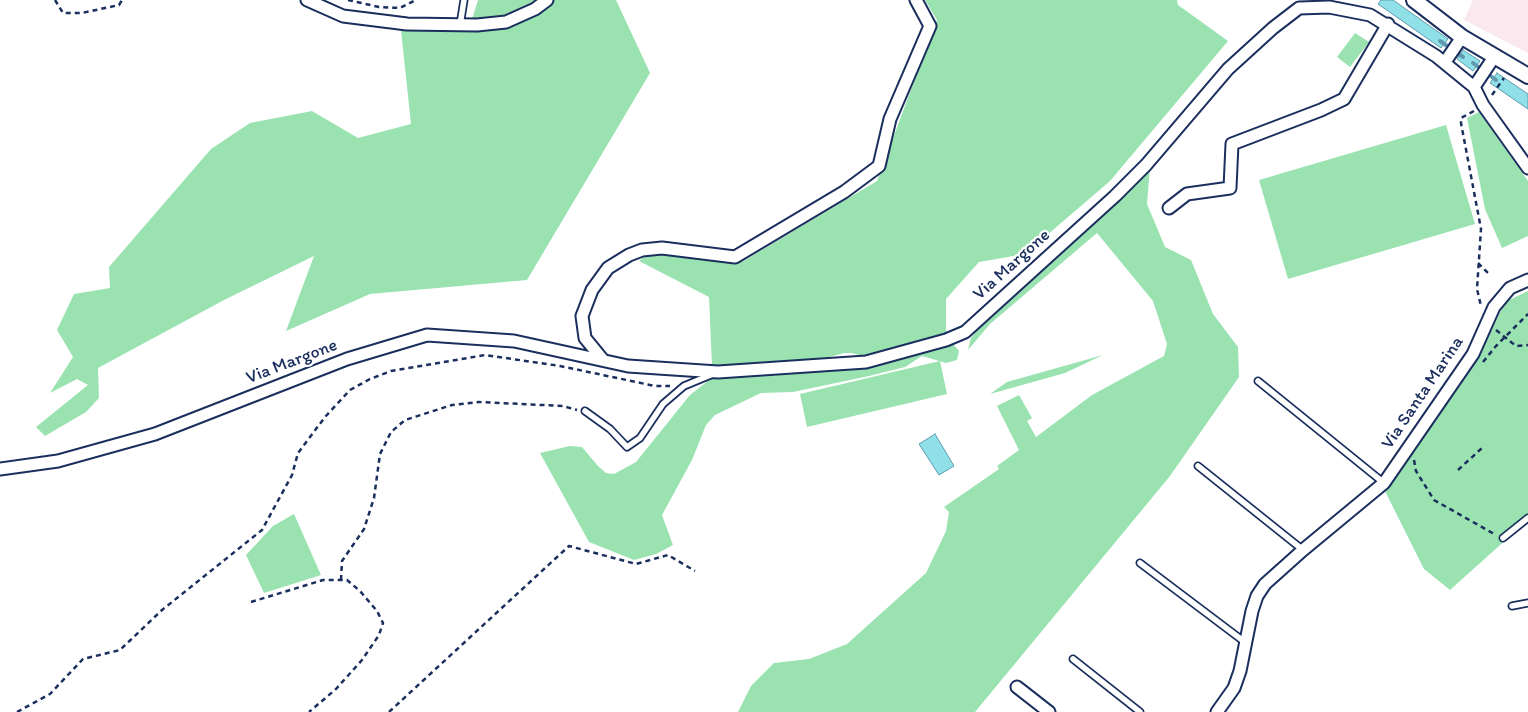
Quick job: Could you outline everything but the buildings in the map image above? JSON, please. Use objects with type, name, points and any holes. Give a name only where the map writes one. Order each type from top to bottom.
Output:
[{"type":"street","points":[[307,0],[343,16],[406,24],[460,25],[506,22],[535,9],[547,0]]},
{"type":"street","points":[[603,360],[585,338],[582,316],[592,290],[608,268],[629,255],[642,250],[662,248],[735,257],[844,192],[879,166],[890,120],[930,26],[916,0]]},
{"type":"street","points":[[1414,0],[1453,50],[1488,67],[1528,76]]},
{"type":"street","name":"Via Margone","points":[[0,469],[58,461],[155,434],[347,359],[426,335],[514,341],[628,366],[718,372],[866,362],[946,340],[965,332],[1115,196],[1146,165],[1228,69],[1273,28],[1299,8],[1326,3],[1360,12],[1374,16],[1388,24],[1453,50],[1474,87]]},
{"type":"street","points":[[1170,208],[1187,194],[1230,188],[1232,144],[1321,110],[1344,99],[1388,24]]},
{"type":"street","points":[[1488,67],[1474,87],[1482,105],[1528,168]]},
{"type":"street","name":"Via Santa Marina","points":[[1217,712],[1234,688],[1240,671],[1257,596],[1265,584],[1384,483],[1474,354],[1485,314],[1494,307],[1510,288],[1528,280]]},
{"type":"street","points":[[1016,687],[1049,712]]},
{"type":"lane","points":[[460,25],[464,0]]},
{"type":"lane","points":[[585,412],[610,429],[627,447],[640,438],[663,404],[684,386],[718,372]]},
{"type":"lane","points":[[1258,381],[1384,483]]},
{"type":"lane","points":[[1198,466],[1303,550]]},
{"type":"lane","points":[[1503,538],[1528,518]]},
{"type":"lane","points":[[1140,563],[1246,643]]},
{"type":"lane","points":[[1512,606],[1528,603]]},
{"type":"lane","points":[[1073,659],[1140,712]]},
{"type":"path","points":[[55,0],[63,13],[82,14],[119,5],[122,0]]},
{"type":"path","points":[[348,0],[379,7],[400,8],[416,0]]},
{"type":"path","points":[[1490,97],[1504,78]]},
{"type":"path","points":[[1477,109],[1461,118],[1481,229],[1477,290],[1485,314],[1491,324],[1516,346],[1528,345]]},
{"type":"path","points":[[1478,263],[1488,273]]},
{"type":"path","points":[[1480,366],[1504,337],[1528,314]]},
{"type":"path","points":[[17,712],[50,694],[84,659],[120,650],[162,610],[262,530],[292,475],[298,453],[325,417],[350,390],[370,379],[391,371],[484,355],[560,366],[655,386],[684,386]]},
{"type":"path","points":[[342,580],[342,561],[364,529],[374,498],[380,454],[390,432],[405,420],[452,405],[479,402],[563,406],[585,412]]},
{"type":"path","points":[[1458,470],[1482,448]]},
{"type":"path","points":[[1417,452],[1413,459],[1416,471],[1434,500],[1473,524],[1503,538]]},
{"type":"path","points":[[389,712],[569,546],[636,564],[668,555],[695,571]]},
{"type":"path","points":[[251,602],[323,580],[347,580],[360,591],[377,611],[382,623],[379,635],[362,660],[336,689],[308,712]]},
{"type":"shaded area","points":[[1473,0],[1528,0],[1528,53],[1464,20]]},
{"type":"green space","points":[[478,0],[616,0],[650,73],[527,280],[370,294],[286,331],[314,256],[224,300],[98,368],[99,398],[86,412],[45,436],[36,427],[88,385],[77,379],[50,393],[73,357],[57,330],[74,294],[110,288],[109,267],[211,149],[250,123],[312,111],[358,138],[411,124],[401,30],[468,32]]},
{"type":"green space","points":[[925,0],[1177,0],[1178,5],[1228,41],[1110,181],[1025,254],[979,262],[946,299],[946,335],[866,357],[844,353],[804,364],[712,366],[709,297],[639,261],[645,256],[661,252],[742,262],[877,181],[937,20]]},
{"type":"green space","points":[[1355,33],[1369,42],[1350,67],[1337,57]]},
{"type":"green space","points":[[1479,112],[1528,181],[1528,236],[1502,248],[1485,209],[1467,118]]},
{"type":"green space","points":[[1446,125],[1475,224],[1288,279],[1259,180]]},
{"type":"green space","points":[[1150,167],[1147,204],[1165,247],[1191,260],[1213,314],[1238,347],[1239,377],[1170,476],[975,712],[738,712],[751,686],[774,663],[809,659],[847,644],[926,573],[946,531],[949,512],[944,507],[999,469],[997,466],[1019,450],[997,406],[1019,395],[1032,418],[1027,421],[1036,437],[1092,395],[1164,356],[1167,344],[1153,301],[1097,233],[990,324],[968,350],[971,338],[985,320]]},
{"type":"green space","points":[[1528,291],[1528,520],[1450,590],[1424,569],[1385,491],[1478,359],[1505,302]]},
{"type":"green space","points":[[952,343],[959,351],[957,360],[946,363],[922,356],[905,367],[869,376],[793,392],[761,393],[715,415],[706,425],[692,460],[662,515],[673,545],[656,554],[634,560],[589,542],[540,453],[570,446],[582,447],[606,473],[614,474],[636,462],[690,395],[713,377],[859,368]]},
{"type":"green space","points":[[1103,355],[1065,373],[990,394],[1007,382]]},
{"type":"green space","points":[[940,361],[947,394],[807,427],[800,394]]},
{"type":"green space","points":[[294,514],[321,575],[264,593],[246,555],[273,526]]},
{"type":"water","points":[[1381,0],[1393,0],[1448,39],[1441,48],[1378,4]]},
{"type":"water","points":[[1463,50],[1480,61],[1473,71],[1457,59]]},
{"type":"water","points":[[1497,73],[1528,94],[1528,109],[1490,83]]},
{"type":"water","points":[[935,434],[954,466],[939,475],[919,444]]},
{"type":"waterway","points":[[1440,41],[1463,57]]},
{"type":"waterway","points":[[1473,63],[1496,80]]}]
